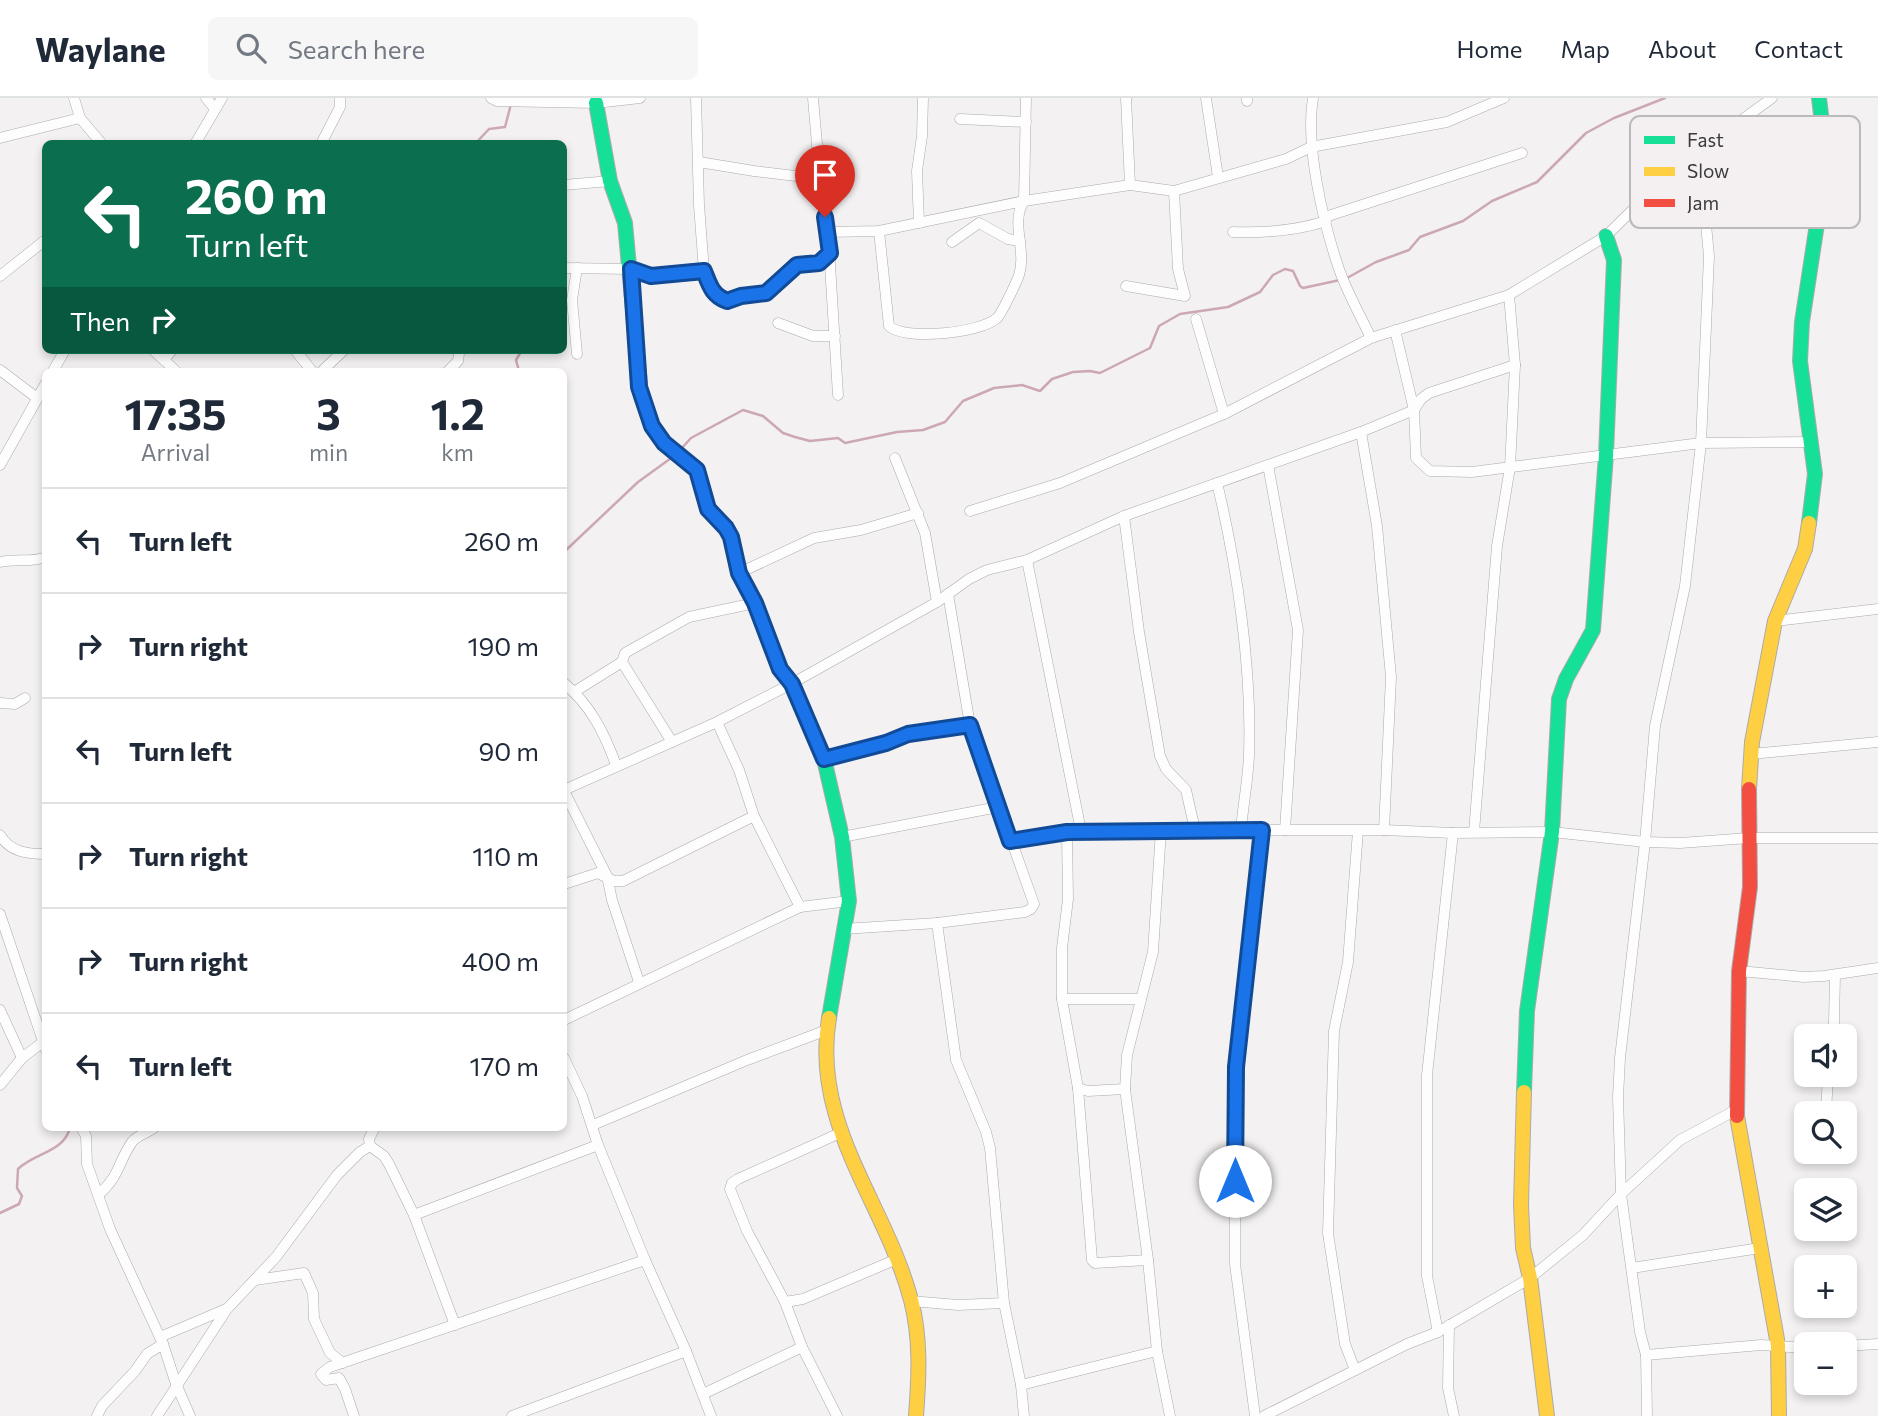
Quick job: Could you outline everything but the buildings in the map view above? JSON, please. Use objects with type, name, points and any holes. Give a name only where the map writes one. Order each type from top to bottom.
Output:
[{"type":"street","points":[[74,98],[80,118],[99,140]]},
{"type":"street","points":[[206,98],[215,109]]},
{"type":"street","points":[[197,140],[222,98]]},
{"type":"street","points":[[323,140],[340,107],[340,98]]},
{"type":"street","points":[[491,98],[497,101],[596,103],[640,98]]},
{"type":"street","points":[[696,98],[704,271],[716,296],[727,301],[766,293],[797,265],[819,263],[830,253]]},
{"type":"street","points":[[813,98],[822,202],[830,253],[838,395]]},
{"type":"street","points":[[919,223],[917,171],[922,136],[923,98]]},
{"type":"street","points":[[879,230],[889,326],[900,333],[923,334],[965,330],[996,320],[1020,272],[1018,211],[1024,201],[1026,98]]},
{"type":"street","points":[[1126,98],[1130,185]]},
{"type":"street","points":[[1206,98],[1218,177]]},
{"type":"street","points":[[1313,98],[1310,115],[1311,147],[1326,219],[1338,268],[1371,338]]},
{"type":"street","points":[[828,232],[879,230],[1024,201],[1130,185],[1174,191],[1286,159],[1311,147],[1447,122],[1504,98]]},
{"type":"street","points":[[1747,116],[1772,98]]},
{"type":"street","points":[[1819,98],[1821,116]]},
{"type":"street","points":[[596,103],[610,181],[625,223],[639,387],[648,416],[664,443],[697,470],[708,509],[731,537],[739,573],[755,603],[780,669],[792,684],[824,759],[842,837],[849,901],[827,1030],[828,1089],[841,1133],[897,1259],[911,1301],[920,1360],[916,1416]]},
{"type":"street","points":[[0,138],[80,118]]},
{"type":"street","points":[[960,119],[1026,122]]},
{"type":"street","points":[[1233,232],[1300,229],[1522,153]]},
{"type":"street","points":[[699,162],[754,172],[821,179]]},
{"type":"street","points":[[567,184],[610,181]]},
{"type":"street","points":[[1126,286],[1185,296],[1178,269],[1174,191]]},
{"type":"street","points":[[970,511],[1060,483],[1224,414],[1371,338],[1509,295],[1606,236],[1630,212]]},
{"type":"street","points":[[952,242],[979,223],[1008,239],[1020,241]]},
{"type":"street","points":[[1647,1416],[1646,1355],[1621,1194],[1618,1097],[1655,726],[1685,586],[1701,443],[1709,256],[1706,228]]},
{"type":"street","points":[[1779,1416],[1778,1345],[1736,1110],[1739,971],[1750,887],[1751,754],[1775,621],[1805,548],[1812,516],[1815,474],[1800,361],[1802,322],[1815,228]]},
{"type":"street","points":[[1548,1416],[1521,1228],[1527,1011],[1552,832],[1559,699],[1566,680],[1593,630],[1606,455],[1614,260],[1606,236]]},
{"type":"street","points":[[0,276],[42,243]]},
{"type":"street","points":[[567,268],[631,269],[651,276],[704,271]]},
{"type":"street","points":[[577,268],[572,300],[577,354]]},
{"type":"street","points":[[1474,832],[1497,546],[1510,467],[1515,365],[1509,295]]},
{"type":"street","points":[[1196,319],[1224,414]]},
{"type":"street","points":[[778,323],[813,336],[835,335]]},
{"type":"street","points":[[1395,330],[1414,410],[1416,458],[1430,471],[1472,472],[1701,443],[1810,442]]},
{"type":"street","points":[[157,354],[173,368]]},
{"type":"street","points":[[164,360],[169,354]]},
{"type":"street","points":[[298,354],[310,368]]},
{"type":"street","points":[[325,368],[340,354]]},
{"type":"street","points":[[567,790],[616,765],[717,722],[792,684],[937,602],[987,570],[1027,560],[1124,516],[1361,432],[1414,410],[1429,393],[1515,365]]},
{"type":"street","points":[[0,370],[37,397]]},
{"type":"street","points":[[0,465],[42,389]]},
{"type":"street","points":[[1361,432],[1377,526],[1386,651],[1391,677],[1384,830]]},
{"type":"street","points":[[895,458],[925,533],[937,602]]},
{"type":"street","points":[[1268,465],[1298,629],[1285,830]]},
{"type":"street","points":[[1217,482],[1232,544],[1247,677],[1249,755],[1241,830]]},
{"type":"street","points":[[739,573],[814,538],[861,530],[918,513]]},
{"type":"street","points":[[1124,516],[1139,632],[1160,756],[1166,769],[1186,790],[1195,830]]},
{"type":"street","points":[[0,562],[13,558],[42,558]]},
{"type":"street","points":[[1027,560],[1081,831]]},
{"type":"street","points":[[843,929],[937,923],[1025,912],[1034,904],[970,725],[948,594]]},
{"type":"street","points":[[574,692],[622,662],[625,653],[689,617],[755,603]]},
{"type":"street","points":[[1775,621],[1878,609]]},
{"type":"street","points":[[622,662],[672,742]]},
{"type":"street","points":[[567,686],[602,728],[616,765]]},
{"type":"street","points":[[0,703],[15,704],[25,698]]},
{"type":"street","points":[[717,722],[739,770],[754,816],[800,907]]},
{"type":"street","points":[[824,759],[886,743],[908,734],[970,725]]},
{"type":"street","points":[[1751,754],[1878,742]]},
{"type":"street","points":[[567,797],[607,876],[612,900],[639,982]]},
{"type":"street","points":[[842,837],[998,807]]},
{"type":"street","points":[[567,883],[598,873],[614,881],[623,881],[754,816]]},
{"type":"street","points":[[1161,830],[1153,952],[1127,1055],[1125,1089],[1157,1351],[1170,1416]]},
{"type":"street","points":[[1010,841],[1067,832],[1161,830],[1552,832],[1680,843],[1749,838],[1878,838]]},
{"type":"street","points":[[1255,1416],[1235,1264],[1235,1097],[1262,830]]},
{"type":"street","points":[[1355,1370],[1345,1343],[1328,1233],[1334,1031],[1348,962],[1358,831]]},
{"type":"street","points":[[1067,832],[1068,899],[1062,948],[1062,999],[1083,1089],[1080,1102],[1092,1260],[1095,1263],[1148,1260]]},
{"type":"street","points":[[1438,1332],[1427,1276],[1427,1075],[1453,833]]},
{"type":"street","points":[[0,835],[5,844],[13,849],[42,853]]},
{"type":"street","points":[[567,1018],[800,907],[849,901]]},
{"type":"street","points":[[0,914],[42,1040]]},
{"type":"street","points":[[937,923],[955,1053],[990,1148],[1004,1303],[1021,1385],[1024,1416]]},
{"type":"street","points":[[1739,971],[1804,977],[1878,968]]},
{"type":"street","points":[[1834,1024],[1835,975]]},
{"type":"street","points":[[1062,999],[1141,999]]},
{"type":"street","points":[[0,1010],[22,1058]]},
{"type":"street","points":[[593,1125],[747,1060],[827,1030]]},
{"type":"street","points":[[0,1084],[22,1058],[42,1047]]},
{"type":"street","points":[[567,1064],[711,1416]]},
{"type":"street","points":[[1083,1089],[1125,1089]]},
{"type":"street","points":[[1264,1416],[1438,1332],[1530,1278],[1583,1235],[1621,1194],[1680,1140],[1736,1110]]},
{"type":"street","points":[[83,1131],[86,1136],[87,1164],[110,1229],[161,1340],[176,1384],[191,1416]]},
{"type":"street","points":[[99,1194],[110,1185],[132,1141],[148,1131]]},
{"type":"street","points":[[373,1131],[369,1139],[370,1146],[384,1156],[414,1215],[455,1325]]},
{"type":"street","points":[[837,1416],[802,1347],[785,1302],[747,1231],[730,1189],[732,1183],[841,1133]]},
{"type":"street","points":[[414,1215],[598,1145]]},
{"type":"street","points":[[157,1416],[227,1309],[276,1257],[337,1175],[370,1146]]},
{"type":"street","points":[[1632,1268],[1760,1248]]},
{"type":"street","points":[[785,1302],[803,1299],[897,1259]]},
{"type":"street","points":[[354,1416],[339,1378],[326,1380],[321,1374],[330,1367],[645,1260]]},
{"type":"street","points":[[255,1280],[304,1273],[313,1293],[314,1319],[330,1353],[343,1363]]},
{"type":"street","points":[[911,1301],[958,1305],[1004,1303]]},
{"type":"street","points":[[97,1416],[102,1406],[161,1340],[227,1309]]},
{"type":"street","points":[[1448,1325],[1448,1388],[1454,1416]]},
{"type":"street","points":[[1857,1345],[1878,1344]]},
{"type":"street","points":[[1646,1355],[1761,1345],[1794,1347]]},
{"type":"street","points":[[704,1394],[802,1347]]},
{"type":"street","points":[[512,1416],[686,1351]]},
{"type":"street","points":[[1021,1385],[1157,1351]]},
{"type":"waterway","points":[[1347,278],[1376,262],[1409,250],[1420,237],[1463,221],[1492,201],[1537,182],[1586,133],[1614,118],[1665,98]]},
{"type":"waterway","points":[[479,140],[489,129],[505,127],[511,104]]},
{"type":"waterway","points":[[681,449],[691,438],[743,410],[763,416],[783,433],[810,441],[838,438],[845,443],[897,432],[923,430],[945,422],[963,401],[994,388],[1022,385],[1040,391],[1052,379],[1073,372],[1100,373],[1150,348],[1159,326],[1180,314],[1228,307],[1260,292],[1273,275],[1285,269],[1293,271],[1303,288],[1340,280]]},
{"type":"waterway","points":[[518,368],[516,360],[520,354]]},
{"type":"waterway","points":[[567,549],[638,482],[674,456]]},
{"type":"waterway","points":[[0,1213],[19,1204],[22,1196],[17,1188],[18,1169],[56,1147],[68,1131]]},
{"type":"traffic: fast","points":[[1819,98],[1821,116]]},
{"type":"traffic: fast","points":[[596,103],[610,181],[625,223],[641,396],[652,426],[664,443],[697,470],[708,509],[731,537],[739,573],[755,603],[780,669],[791,684],[824,759],[842,837],[849,901],[829,1018]]},
{"type":"traffic: fast","points":[[1809,523],[1815,474],[1800,361],[1802,322],[1816,228]]},
{"type":"traffic: fast","points":[[1524,1092],[1527,1011],[1552,832],[1559,699],[1566,679],[1593,630],[1606,455],[1614,260],[1606,236]]},
{"type":"traffic: slow","points":[[1749,789],[1752,742],[1775,621],[1805,549],[1809,523]]},
{"type":"traffic: slow","points":[[829,1018],[826,1057],[840,1128],[885,1230],[911,1300],[918,1358],[916,1416]]},
{"type":"traffic: slow","points":[[1524,1092],[1521,1205],[1523,1248],[1530,1278],[1547,1416]]},
{"type":"traffic: slow","points":[[1737,1116],[1778,1345],[1779,1416]]},
{"type":"traffic: jam","points":[[1737,1116],[1739,971],[1750,887],[1749,789]]},
{"type":"route","points":[[825,217],[830,253],[819,263],[797,265],[762,295],[741,296],[727,301],[716,296],[704,271],[651,276],[631,269],[639,387],[652,426],[664,443],[691,462],[697,470],[708,509],[731,537],[739,573],[755,603],[780,669],[792,684],[824,759],[886,743],[908,734],[970,725],[1010,841],[1067,832],[1262,830],[1236,1067],[1235,1181]]}]
